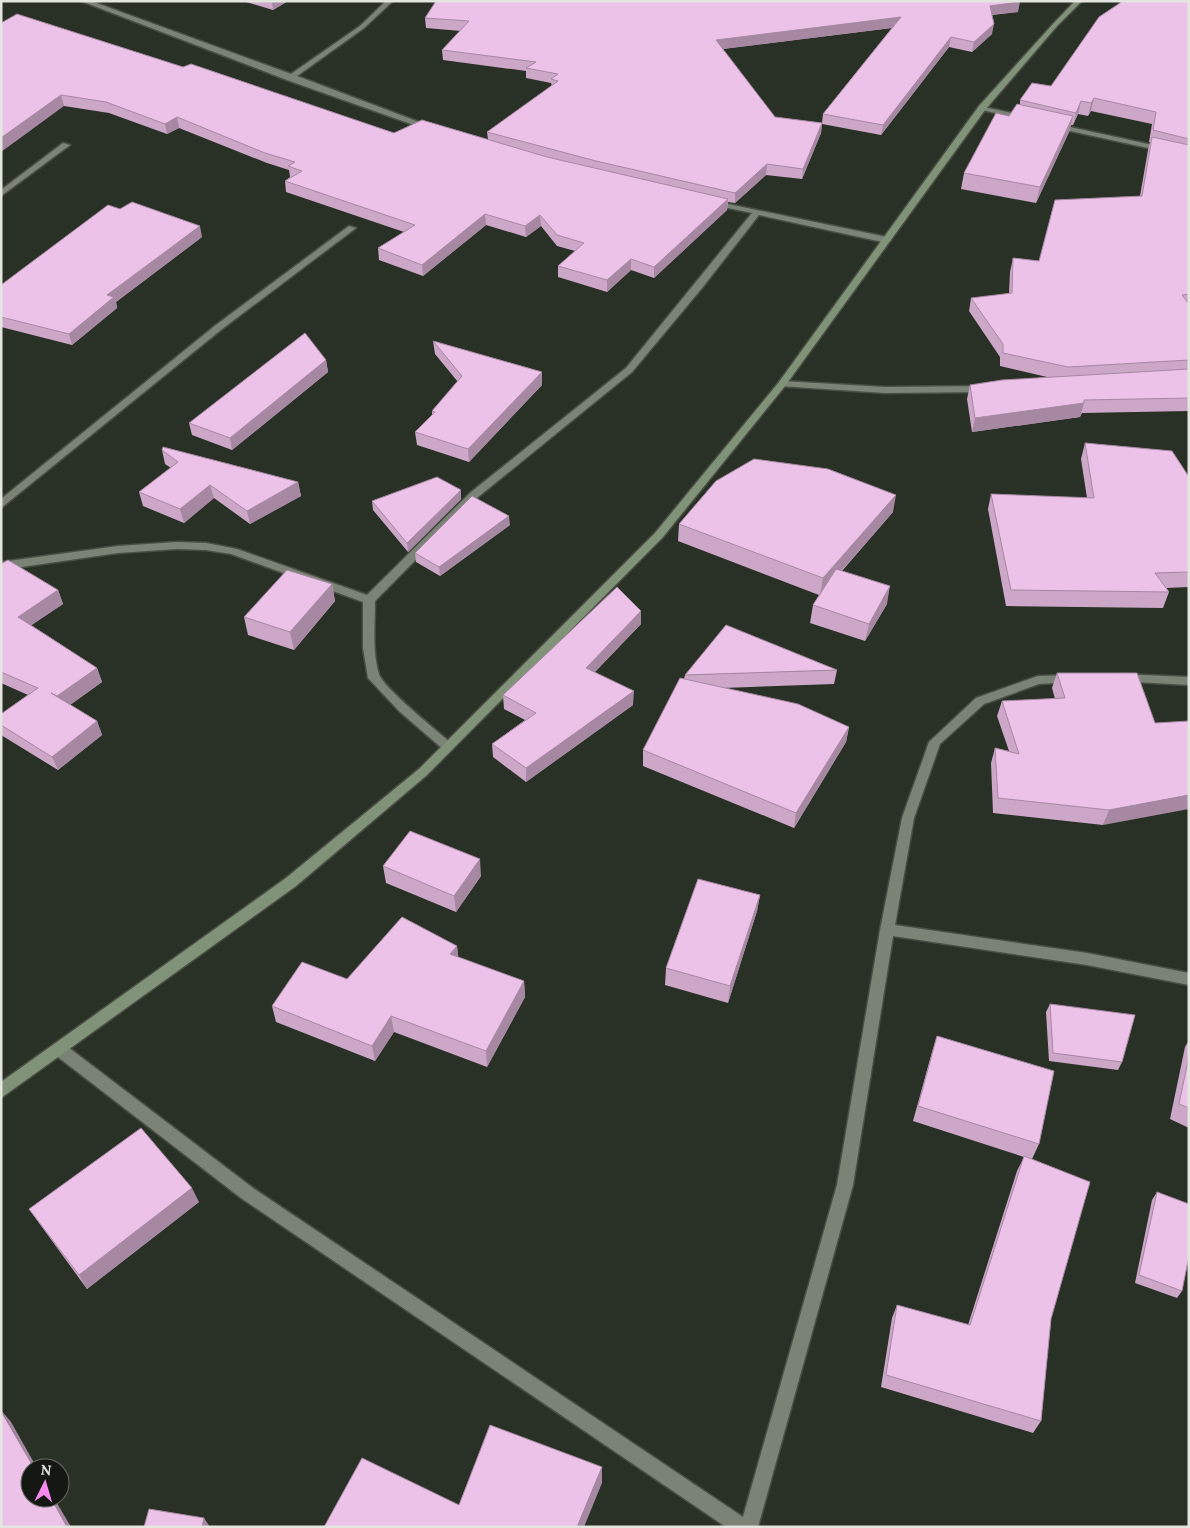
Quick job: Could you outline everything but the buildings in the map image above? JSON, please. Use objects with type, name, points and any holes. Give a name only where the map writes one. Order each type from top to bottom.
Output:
[{"type":"main road","points":[[1,1091],[291,882],[423,772],[659,535],[782,384],[982,108],[1055,25],[1079,1]]},
{"type":"street","points":[[84,1],[290,78],[442,132]]},
{"type":"street","points":[[290,78],[362,27],[390,1]]},
{"type":"street","points":[[982,108],[1036,120]]},
{"type":"street","points":[[1045,122],[1189,155]]},
{"type":"street","points":[[1,194],[66,145]]},
{"type":"street","points":[[705,200],[887,240]]},
{"type":"street","points":[[448,747],[403,708],[374,678],[369,648],[369,600],[404,562],[474,495],[629,370],[699,286],[757,212]]},
{"type":"street","points":[[1,505],[219,327],[352,228]]},
{"type":"street","points":[[782,384],[885,390],[994,388]]},
{"type":"street","points":[[1,566],[151,546],[213,546],[233,551],[369,600]]},
{"type":"street","points":[[749,1527],[845,1185],[887,930],[908,818],[935,742],[980,701],[1038,680],[1087,679]]},
{"type":"street","points":[[1106,679],[1189,681]]},
{"type":"street","points":[[887,930],[1088,959],[1189,979]]},
{"type":"street","points":[[59,1049],[247,1192],[742,1527]]}]
